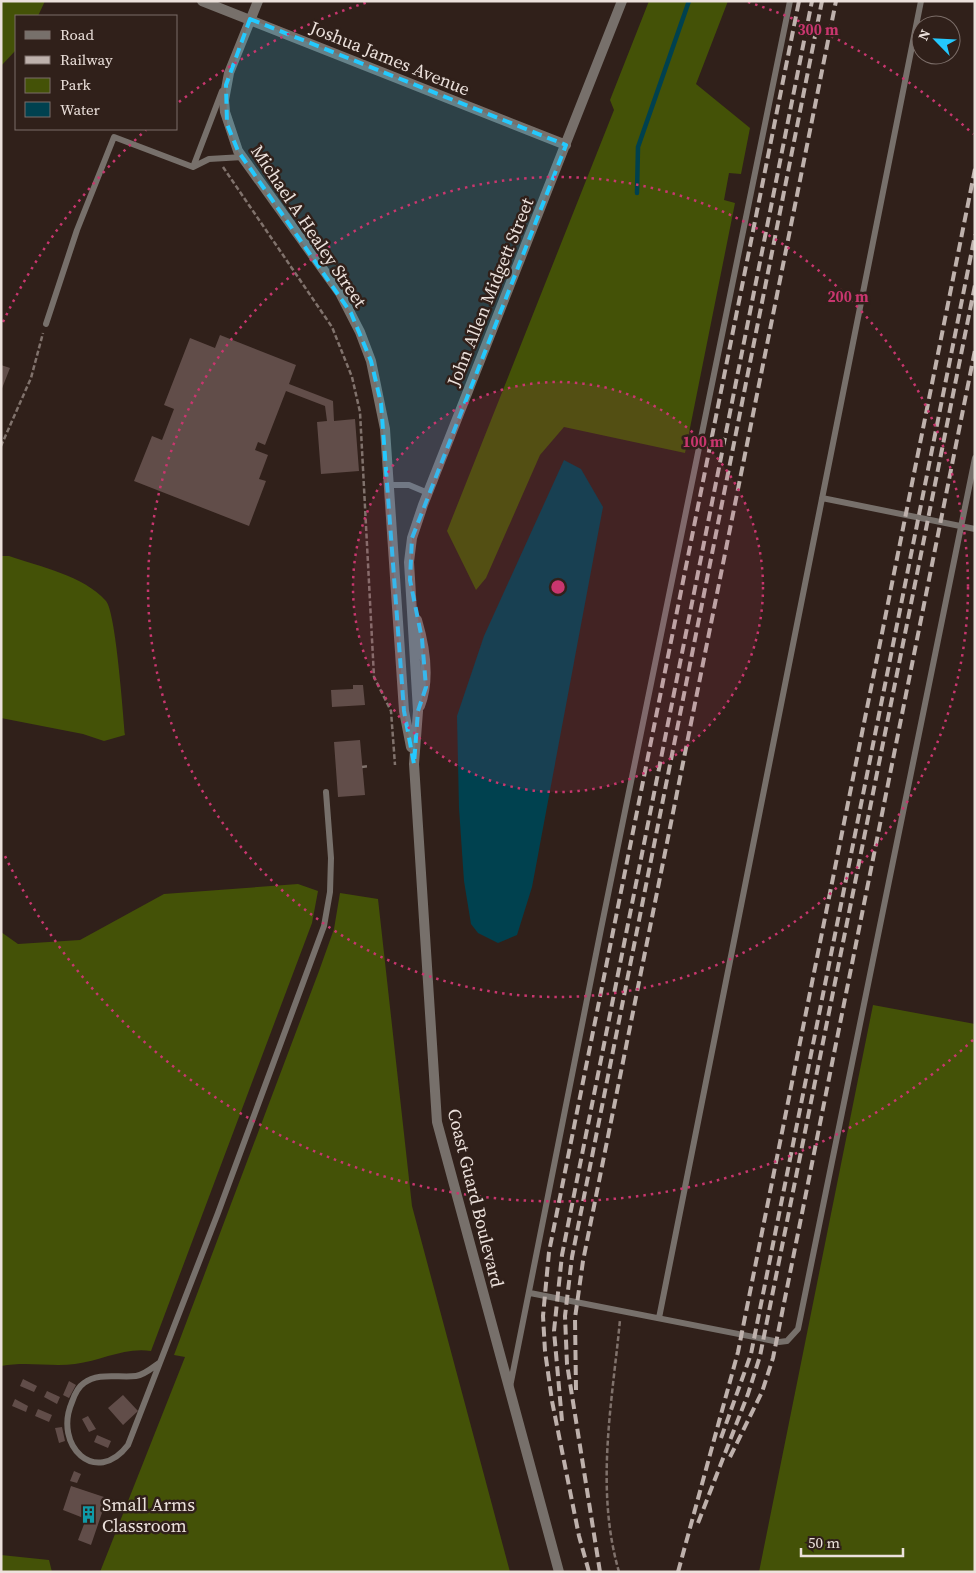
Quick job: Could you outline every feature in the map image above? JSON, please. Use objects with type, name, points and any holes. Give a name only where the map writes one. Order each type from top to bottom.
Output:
[{"type":"street","name":"Joshua James Avenue","points":[[202,1],[566,145]]},
{"type":"street","name":"Michael A Healey Street","points":[[258,1],[229,73],[224,100],[225,112],[232,136],[243,157],[325,271],[360,332],[373,367],[381,403],[390,485],[404,711]]},
{"type":"street","name":"John Allen Midgett Street","points":[[418,711],[410,549],[428,493],[622,1]]},
{"type":"street","name":"Coast Guard Boulevard","points":[[404,711],[414,764],[438,1122],[559,1572]]},
{"type":"street","name":"Coast Guard Boulevard","points":[[414,764],[418,711]]},
{"type":"lane","points":[[509,1390],[790,1]]},
{"type":"lane","points":[[659,1318],[921,1]]},
{"type":"lane","points":[[193,167],[229,73]]},
{"type":"lane","points":[[46,324],[77,230],[114,137],[193,167],[216,158],[243,157]]},
{"type":"lane","points":[[530,1293],[779,1342],[787,1341],[798,1329],[975,458]]},
{"type":"lane","points":[[390,485],[410,485],[428,493]]},
{"type":"lane","points":[[822,498],[975,529]]},
{"type":"lane","points":[[159,1363],[138,1376],[98,1377],[84,1383],[75,1394],[66,1424],[70,1443],[79,1456],[91,1462],[108,1462],[121,1454],[128,1445],[140,1417],[324,926],[330,892],[331,858],[326,792]]},
{"type":"path","points":[[216,158],[317,302],[332,327],[352,377],[360,412],[374,677],[391,711],[395,765]]},
{"type":"path","points":[[1,446],[31,378],[46,324]]},
{"type":"path","points":[[362,767],[369,766]]},
{"type":"path","points":[[619,1572],[607,1511],[606,1470],[621,1311]]},
{"type":"highlighted area","points":[[250,19],[566,145],[412,538],[410,580],[422,639],[426,687],[418,711],[414,764],[404,711],[381,403],[371,361],[351,313],[238,151],[227,124],[226,85]]},
{"type":"green space","points":[[1,1],[45,1],[38,15],[15,15],[15,51],[1,66]]},
{"type":"green space","points":[[649,1],[728,1],[696,84],[750,128],[741,174],[729,173],[724,200],[735,203],[685,453],[564,427],[540,455],[486,578],[476,590],[447,531],[614,110],[610,100]]},
{"type":"green space","points":[[1,556],[9,556],[73,578],[86,585],[106,601],[110,609],[116,643],[125,735],[104,741],[83,734],[1,718]]},
{"type":"green space","points":[[298,884],[318,891],[312,923],[151,1351],[131,1351],[75,1364],[1,1366],[1,932],[18,944],[80,940],[164,894]]},
{"type":"green space","points":[[340,893],[378,899],[412,1206],[510,1572],[100,1572],[185,1357],[174,1355],[319,971],[334,929]]},
{"type":"green space","points":[[873,1005],[975,1024],[975,1572],[759,1572]]},
{"type":"green space","points":[[1,1555],[49,1560],[52,1572],[1,1572]]},
{"type":"water","points":[[564,460],[581,469],[603,507],[532,887],[517,935],[498,943],[478,933],[471,924],[464,881],[459,808],[457,716],[484,636]]},
{"type":"building","points":[[220,335],[296,365],[289,384],[333,401],[334,421],[355,419],[359,471],[321,474],[317,422],[327,421],[325,406],[286,391],[265,445],[258,442],[255,450],[268,455],[259,479],[266,481],[249,526],[134,481],[152,436],[162,440],[174,409],[164,405],[190,338],[215,348]]},
{"type":"building","points":[[1,365],[10,368],[1,391]]},
{"type":"building","points":[[353,685],[363,685],[365,705],[332,707],[331,690],[353,689]]},
{"type":"building","points":[[360,740],[365,795],[338,797],[334,742]]},
{"type":"building","points":[[23,1379],[37,1386],[34,1392],[20,1386]]},
{"type":"building","points":[[69,1381],[76,1385],[69,1398],[63,1395]]},
{"type":"building","points":[[47,1391],[60,1397],[57,1404],[44,1397]]},
{"type":"building","points":[[123,1395],[138,1411],[123,1425],[108,1408]]},
{"type":"building","points":[[15,1399],[28,1406],[26,1412],[12,1406]]},
{"type":"building","points":[[38,1409],[52,1415],[49,1422],[35,1416]]},
{"type":"building","points":[[88,1416],[96,1429],[89,1432],[82,1419]]},
{"type":"building","points":[[62,1427],[65,1441],[59,1443],[55,1428]]},
{"type":"building","points":[[97,1435],[111,1441],[108,1448],[94,1442]]},
{"type":"building","points":[[74,1471],[81,1474],[77,1483],[70,1481]]},
{"type":"building","name":"Small Arms Classroom","points":[[71,1486],[107,1498],[91,1545],[78,1540],[86,1519],[63,1510]]},
{"type":"waterway","points":[[637,193],[638,147],[689,1]]},
{"type":"railway","points":[[589,1572],[579,1536],[552,1401],[545,1351],[543,1316],[549,1252],[799,1]]},
{"type":"railway","points":[[562,1421],[554,1331],[562,1255],[812,1]]},
{"type":"railway","points":[[600,1572],[567,1364],[565,1316],[572,1257],[822,1]]},
{"type":"railway","points":[[576,1390],[575,1318],[583,1261],[836,1]]},
{"type":"railway","points":[[678,1572],[738,1352],[975,169]]},
{"type":"railway","points":[[721,1438],[751,1354],[975,235]]},
{"type":"railway","points":[[698,1523],[748,1394],[760,1356],[975,285]]},
{"type":"railway","points":[[730,1457],[762,1392],[773,1358],[975,350]]},
{"type":"place","name":"Small Arms Classroom","points":[[88,1514]]}]
